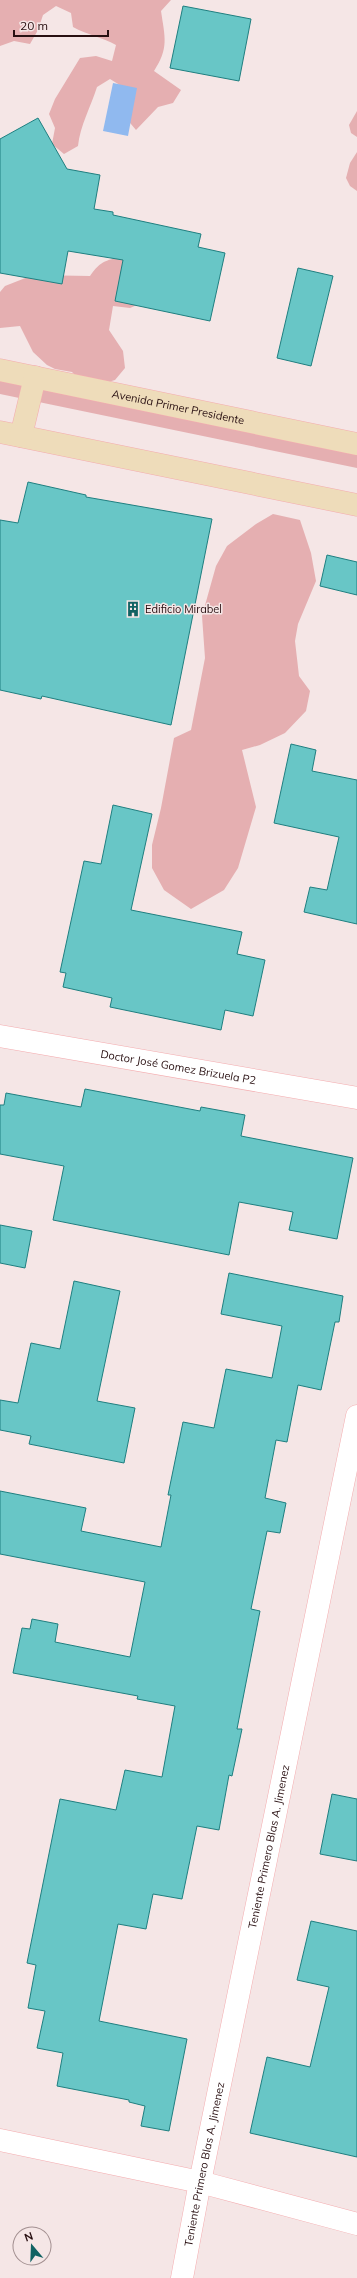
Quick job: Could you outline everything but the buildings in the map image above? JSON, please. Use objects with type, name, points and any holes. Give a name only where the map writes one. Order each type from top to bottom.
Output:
[{"type":"main road","name":"Avenida Primer Presidente","points":[[0,370],[357,444]]},
{"type":"main road","points":[[21,436],[35,377]]},
{"type":"main road","points":[[0,432],[357,505]]},
{"type":"street","name":"Doctor José Gomez Brizuela P2","points":[[0,1036],[357,1098]]},
{"type":"street","name":"Teniente Primero Blas A. Jimenez","points":[[182,2278],[200,2182],[357,1416]]},
{"type":"street","points":[[0,2140],[200,2182],[357,2224]]},
{"type":"shaded area","points":[[0,0],[171,0],[161,11],[165,42],[162,56],[154,71],[181,90],[173,103],[158,107],[136,130],[126,118],[123,87],[110,79],[97,87],[83,124],[78,146],[64,154],[52,144],[55,128],[49,114],[55,99],[80,58],[96,56],[112,61],[116,45],[73,27],[71,13],[56,6],[43,15],[38,30],[30,44],[14,41],[0,46]]},
{"type":"shaded area","points":[[357,111],[357,137],[351,133],[349,125]]},
{"type":"shaded area","points":[[357,152],[357,191],[350,186],[346,178],[350,163]]},
{"type":"shaded area","points":[[126,256],[144,302],[130,308],[113,306],[109,330],[123,351],[125,368],[115,380],[91,387],[84,384],[72,372],[55,369],[47,365],[33,352],[20,326],[0,328],[0,292],[5,286],[33,275],[90,276],[101,264]]},
{"type":"shaded area","points":[[0,379],[357,453],[357,468],[0,394]]},
{"type":"shaded area","points":[[273,514],[300,520],[311,553],[316,581],[298,624],[295,641],[299,676],[310,691],[306,711],[285,733],[260,745],[242,750],[256,807],[238,868],[224,890],[191,909],[164,890],[152,868],[152,845],[161,808],[174,738],[191,730],[205,658],[202,616],[216,566],[227,546],[256,524]]},
{"type":"water","points":[[113,83],[137,88],[128,136],[103,131]]},
{"type":"place","name":"Edificio Mirabel","points":[[133,609]]}]
